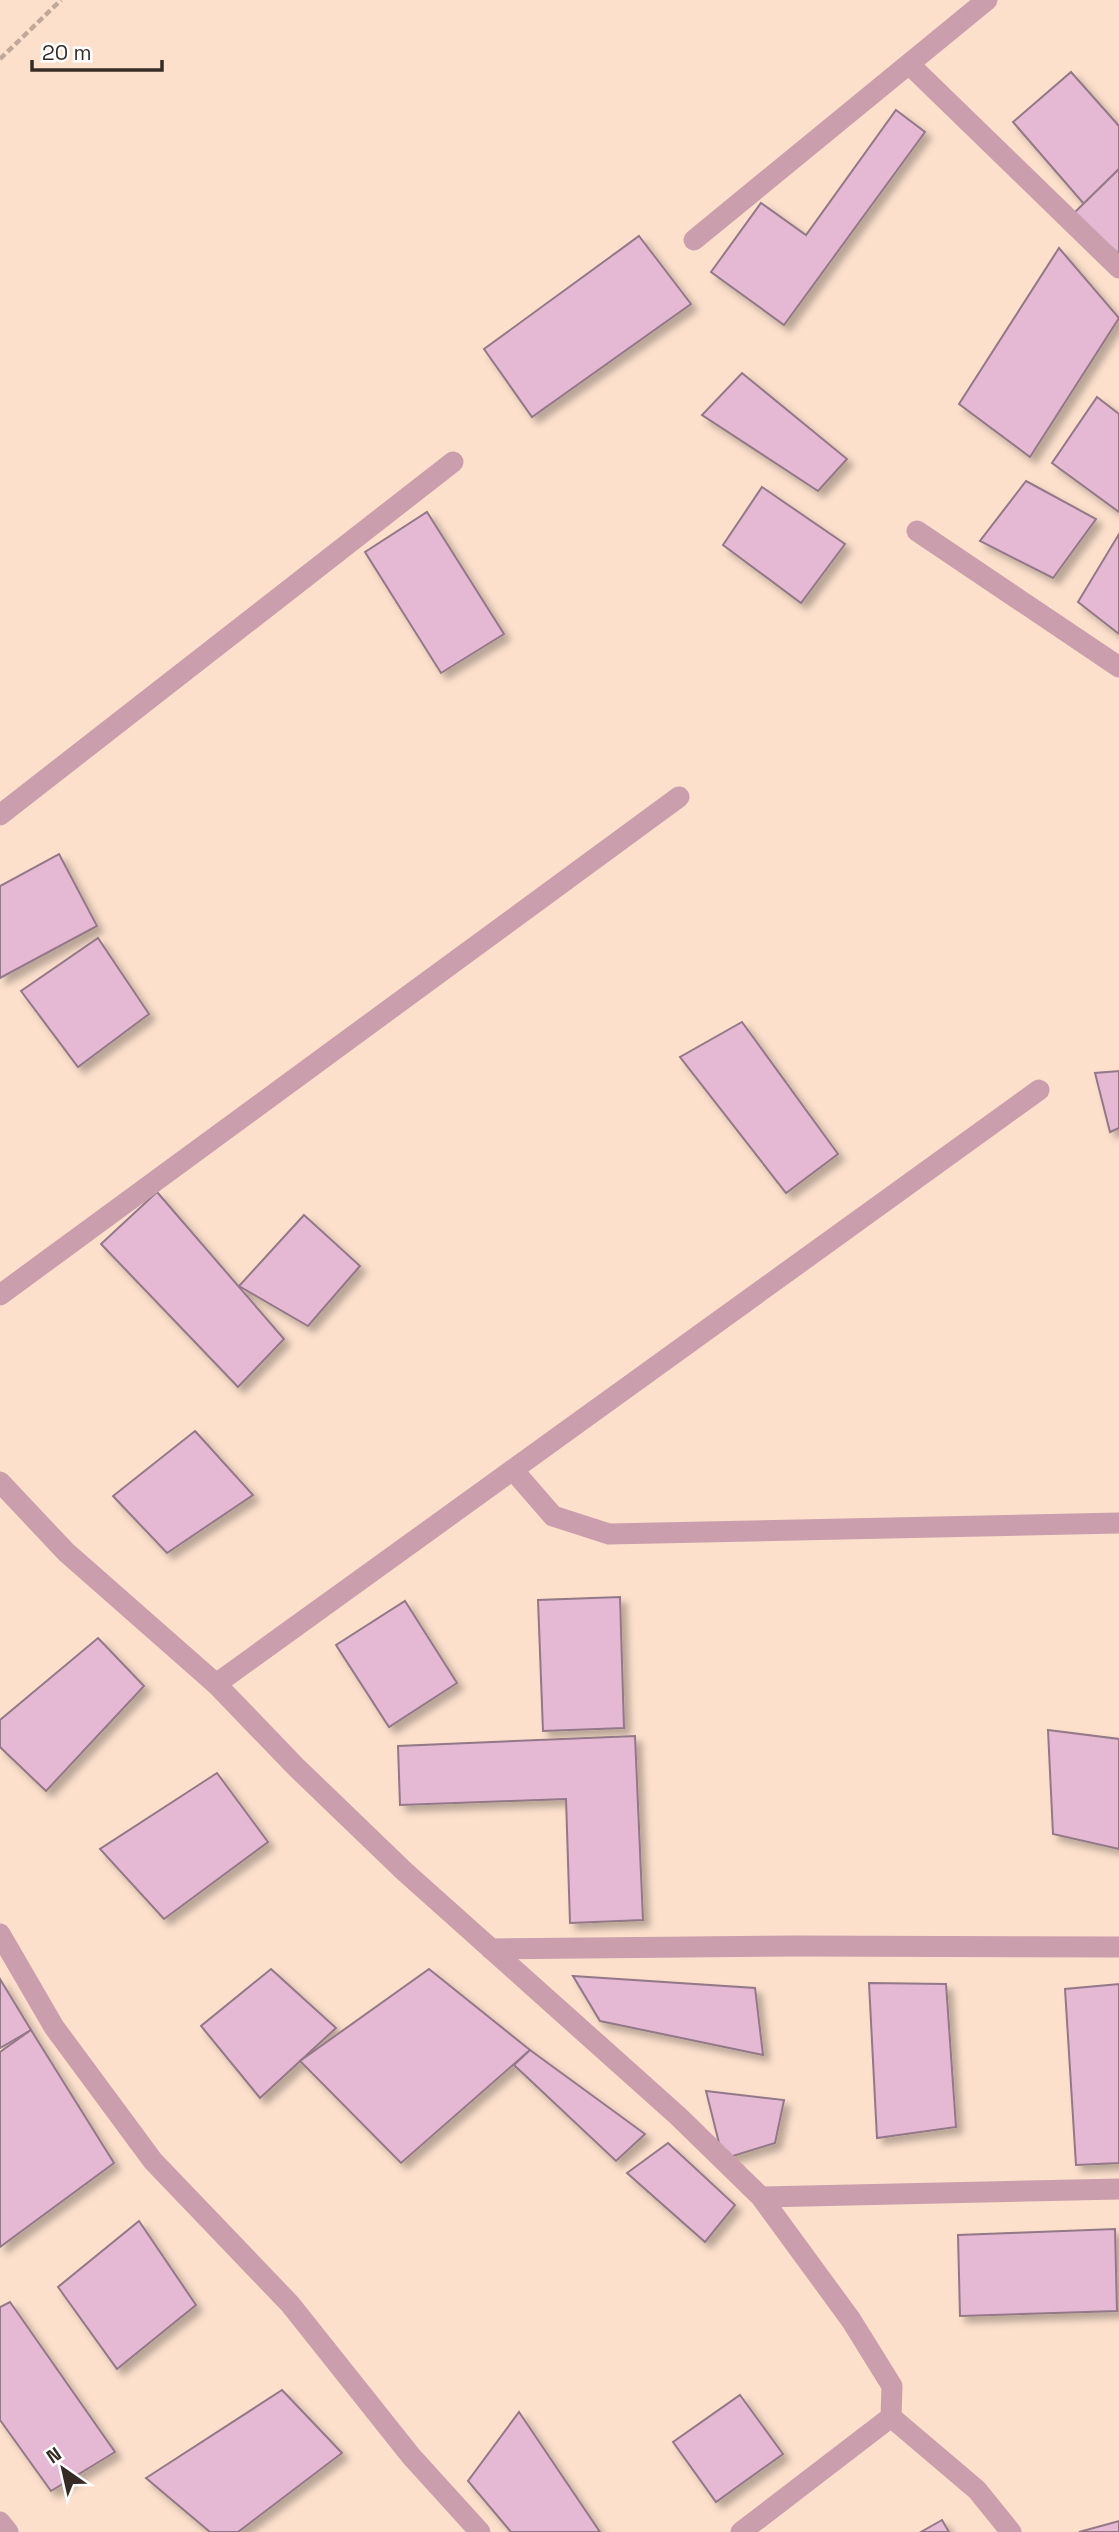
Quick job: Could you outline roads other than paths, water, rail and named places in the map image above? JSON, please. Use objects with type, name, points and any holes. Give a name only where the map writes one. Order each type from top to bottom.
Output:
[{"type":"street","points":[[694,240],[987,0]]},
{"type":"street","points":[[909,64],[1119,268]]},
{"type":"street","points":[[0,815],[453,462]]},
{"type":"street","points":[[917,531],[1119,667]]},
{"type":"street","points":[[0,1295],[679,797]]},
{"type":"street","points":[[216,1684],[1039,1090]]},
{"type":"street","points":[[513,1470],[553,1516],[609,1535],[1119,1523]]},
{"type":"street","points":[[0,1482],[66,1552],[216,1684],[296,1767],[394,1862],[678,2116],[761,2197],[851,2320],[892,2386],[891,2417]]},
{"type":"street","points":[[0,1934],[54,2027],[153,2161],[290,2304],[411,2456],[480,2532]]},
{"type":"street","points":[[491,1949],[796,1945],[1119,1947]]},
{"type":"street","points":[[761,2197],[1119,2189]]},
{"type":"street","points":[[741,2532],[891,2417]]},
{"type":"street","points":[[891,2417],[976,2490],[1011,2532]]},
{"type":"street","points":[[0,2522],[8,2532]]}]
